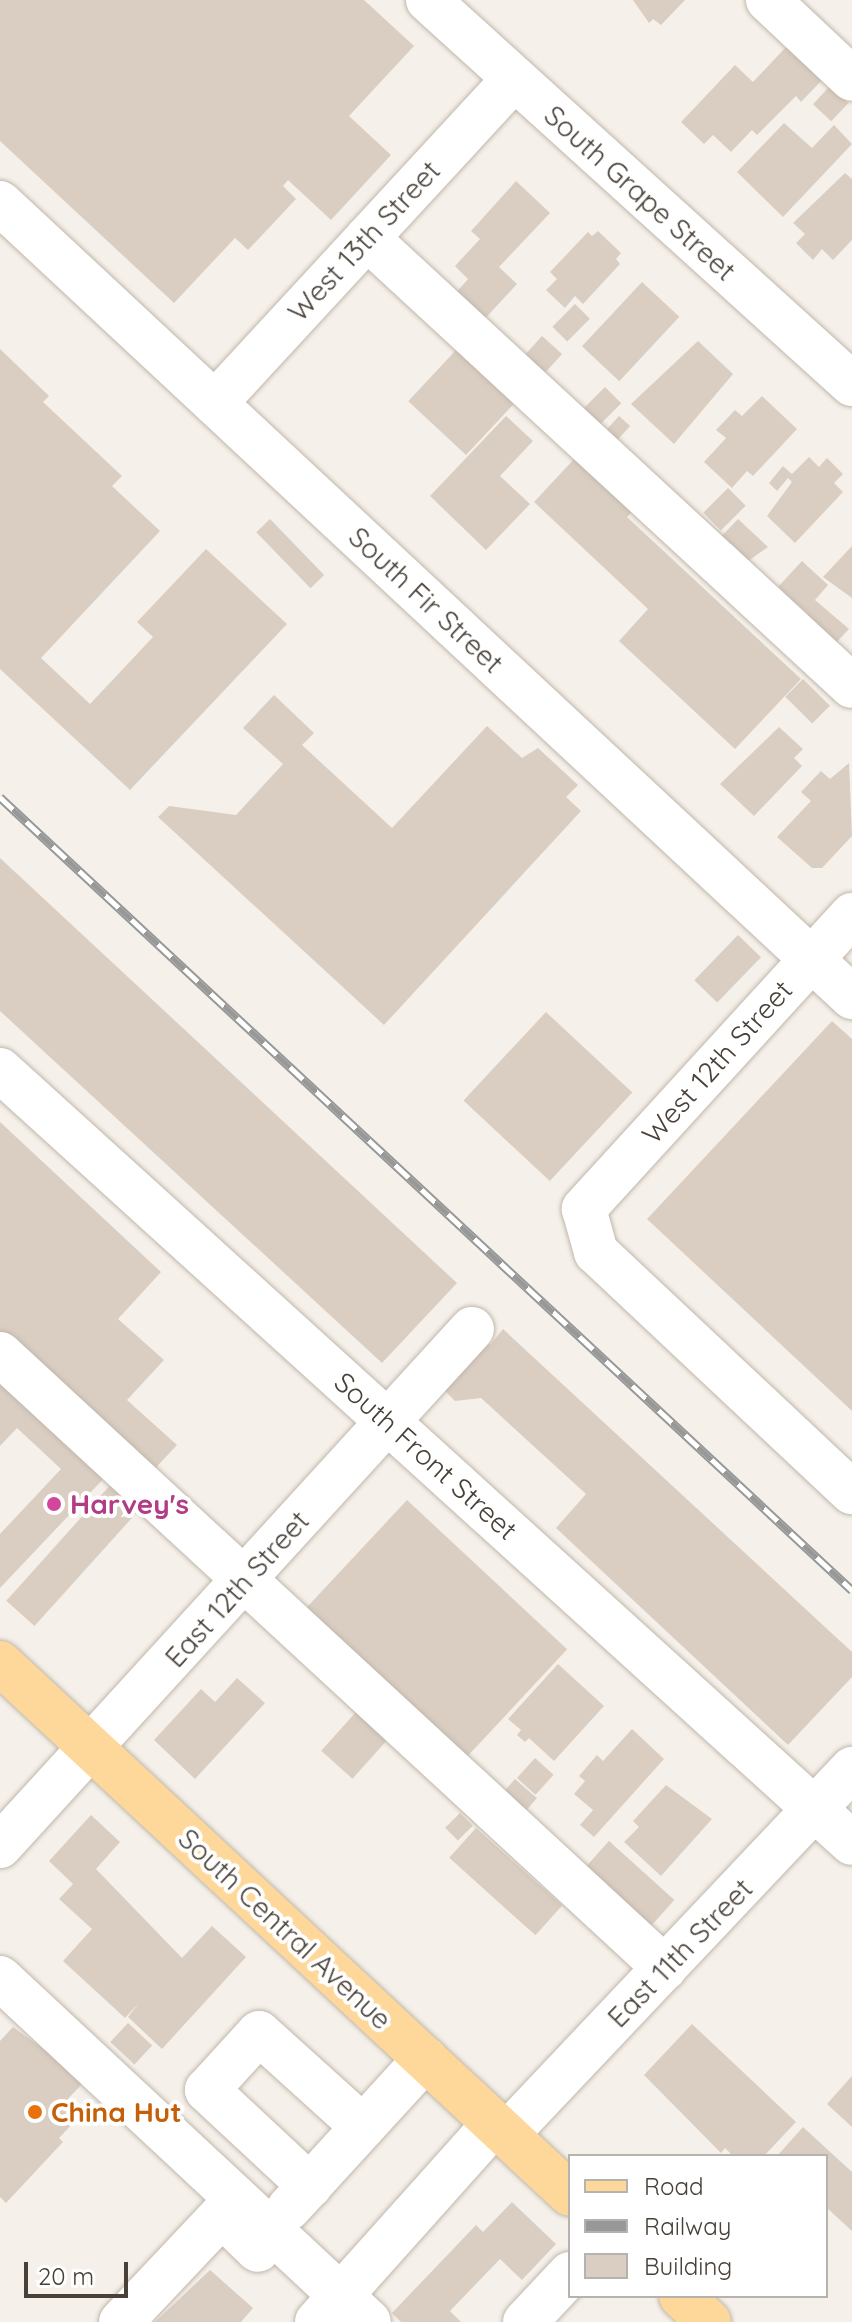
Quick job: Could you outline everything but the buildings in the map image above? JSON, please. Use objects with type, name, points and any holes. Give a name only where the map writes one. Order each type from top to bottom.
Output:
[{"type":"main road","name":"South Central Avenue","points":[[0,1663],[568,2192]]},
{"type":"main road","points":[[683,2298],[709,2322]]},
{"type":"street","name":"South Grape Street","points":[[428,0],[852,384]]},
{"type":"street","points":[[768,0],[852,79]]},
{"type":"street","name":"West 13th Street","points":[[215,403],[514,79]]},
{"type":"street","name":"South Fir Street","points":[[0,203],[852,997]]},
{"type":"street","points":[[367,238],[852,686]]},
{"type":"street","name":"West 12th Street","points":[[852,915],[584,1209],[596,1252],[852,1492]]},
{"type":"street","name":"South Front Street","points":[[0,1070],[852,1843]]},
{"type":"street","name":"East 12th Street","points":[[0,1846],[92,1749],[472,1329]]},
{"type":"street","points":[[0,1354],[665,1968]]},
{"type":"street","name":"East 11th Street","points":[[343,2314],[500,2129],[665,1968],[852,1769]]},
{"type":"street","points":[[0,1978],[343,2314]]},
{"type":"street","points":[[310,2186],[207,2090],[259,2033],[363,2127]]},
{"type":"street","points":[[262,2238],[425,2059]]},
{"type":"street","points":[[121,2322],[222,2215],[262,2238],[290,2280]]},
{"type":"street","points":[[525,2322],[568,2276]]},
{"type":"railway","points":[[0,797],[852,1590]]},
{"type":"place","name":"Harvey's","points":[[54,1504]]},
{"type":"place","name":"China Hut","points":[[35,2112]]}]
